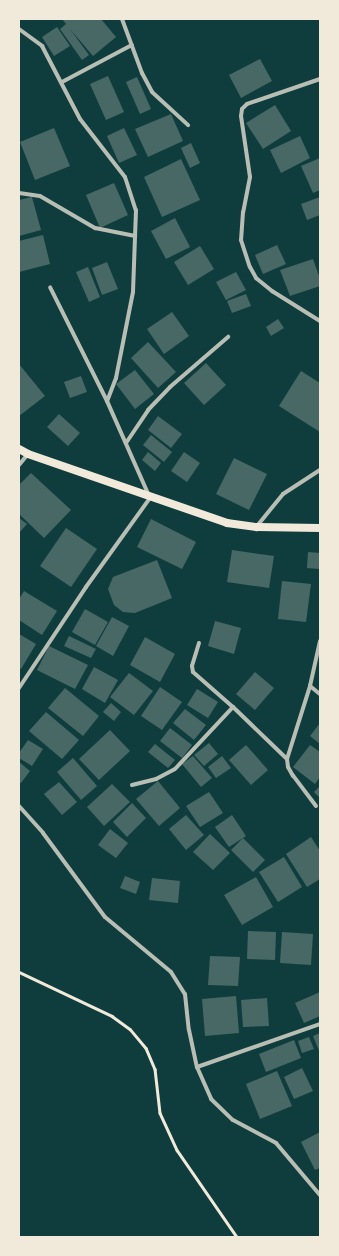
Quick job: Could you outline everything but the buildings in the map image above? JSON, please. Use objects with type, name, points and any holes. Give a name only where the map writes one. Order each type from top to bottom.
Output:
[{"type":"main road","points":[[19,449],[28,454],[150,498],[227,523],[257,527],[320,528]]},
{"type":"street","points":[[122,19],[142,73],[152,92],[188,125]]},
{"type":"street","points":[[19,29],[42,46],[80,119],[125,177],[136,210],[132,292],[116,378],[107,401]]},
{"type":"street","points":[[62,82],[132,45]]},
{"type":"street","points":[[320,79],[247,104],[242,109],[241,116],[250,177],[243,212],[241,240],[250,267],[256,278],[272,292],[320,321]]},
{"type":"street","points":[[19,193],[40,196],[95,228],[135,236]]},
{"type":"street","points":[[19,688],[90,580],[150,498],[107,401],[50,288]]},
{"type":"street","points":[[126,443],[148,410],[170,387],[228,337]]},
{"type":"street","points":[[19,465],[28,454]]},
{"type":"street","points":[[257,527],[284,494],[320,470]]},
{"type":"street","points":[[316,806],[293,776],[288,767],[287,759],[310,686],[320,641]]},
{"type":"street","points":[[199,643],[192,666],[193,672],[233,707],[287,759]]},
{"type":"street","points":[[310,686],[320,694]]},
{"type":"street","points":[[132,785],[156,780],[175,769],[233,707]]},
{"type":"street","points":[[19,806],[43,833],[105,917],[171,972],[185,994],[189,1030],[197,1067],[211,1099],[233,1120],[276,1143],[320,1195]]},
{"type":"street","points":[[197,1067],[320,1024]]},
{"type":"path","points":[[19,972],[112,1016],[130,1029],[146,1048],[155,1069],[160,1113],[177,1150],[237,1237]]}]
